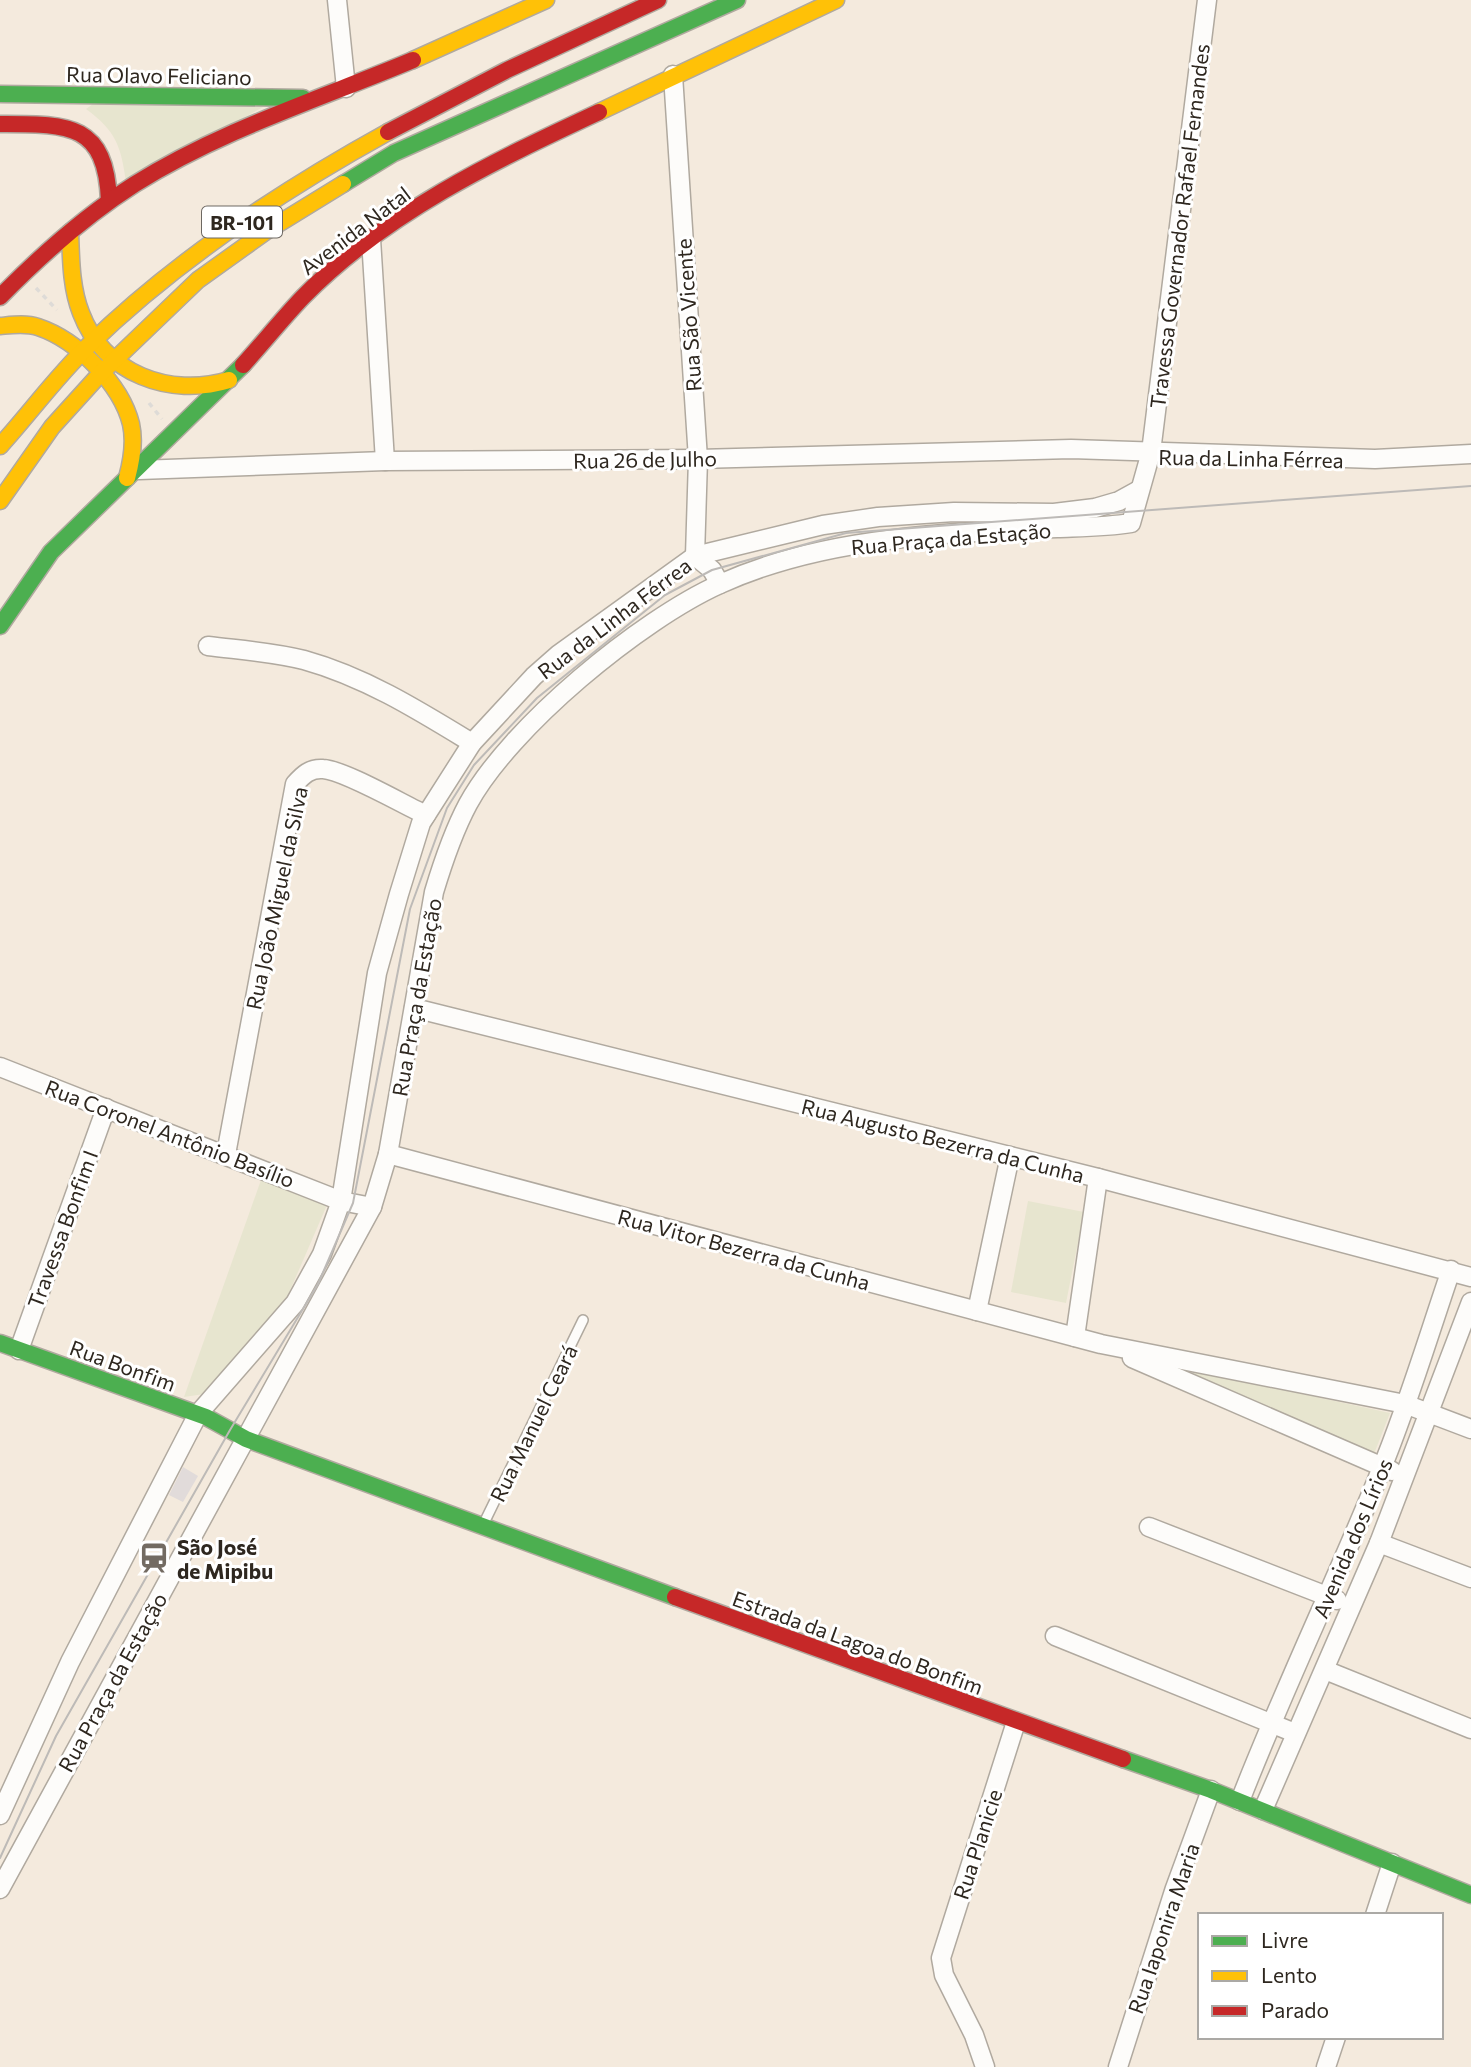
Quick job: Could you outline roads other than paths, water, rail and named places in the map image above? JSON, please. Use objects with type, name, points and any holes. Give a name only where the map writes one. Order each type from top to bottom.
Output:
[{"type":"main road","points":[[0,297],[70,232],[110,201],[211,143],[445,47],[546,0]]},
{"type":"main road","name":"BR-101","points":[[0,446],[96,339],[184,265],[272,200],[333,163],[534,55],[658,0]]},
{"type":"main road","name":"BR-101","points":[[0,501],[52,427],[100,374],[198,280],[264,232],[394,153],[737,0]]},
{"type":"main road","name":"Avenida Natal","points":[[0,626],[51,552],[230,380],[304,296],[371,239],[437,194],[499,159],[836,0]]},
{"type":"main road","name":"Rua Olavo Feliciano","points":[[0,94],[318,98]]},
{"type":"main road","points":[[0,124],[51,124],[85,134],[99,148],[106,166],[110,201]]},
{"type":"main road","points":[[70,232],[75,290],[82,315],[96,339],[115,359],[140,376],[161,385],[203,387],[230,380]]},
{"type":"main road","points":[[0,326],[36,327],[58,336],[100,374],[128,415],[133,436],[133,474]]},
{"type":"main road","name":"Rua Bonfim","points":[[0,1343],[198,1414],[230,1430]]},
{"type":"main road","name":"Estrada da Lagoa do Bonfim","points":[[230,1430],[246,1439],[1016,1722],[1211,1790],[1471,1895]]},
{"type":"street","points":[[337,0],[346,88]]},
{"type":"street","name":"Travessa Governador Rafael Fernandes","points":[[1151,452],[1207,0]]},
{"type":"street","name":"Rua São Vicente","points":[[673,75],[698,459],[695,556]]},
{"type":"street","points":[[371,239],[385,461]]},
{"type":"street","name":"Rua 26 de Julho","points":[[133,474],[385,461],[698,459],[1071,449],[1151,452]]},
{"type":"street","name":"Rua da Linha Férrea","points":[[423,819],[472,743],[534,676],[559,654],[695,556],[823,526],[878,517],[954,512],[1054,513],[1095,508],[1119,501],[1139,490],[1151,452],[1375,459],[1471,454]]},
{"type":"street","name":"Rua Praça da Estação","points":[[0,1889],[372,1207],[388,1154],[434,892],[446,850],[468,804],[489,772],[573,685],[683,602],[720,584],[788,559],[890,539],[1131,523],[1139,490]]},
{"type":"street","points":[[695,556],[712,570],[720,584]]},
{"type":"street","points":[[208,646],[303,660],[338,672],[396,696],[472,743]]},
{"type":"street","name":"Rua João Miguel da Silva","points":[[226,1154],[295,784],[312,770],[330,770],[423,819]]},
{"type":"street","name":"Rua Praça da Estação","points":[[0,1815],[70,1661],[198,1414],[295,1303],[321,1254],[341,1201],[377,973],[423,819]]},
{"type":"street","name":"Rua Augusto Bezerra da Cunha","points":[[414,1008],[1098,1178],[1471,1277]]},
{"type":"street","name":"Rua Coronel Antônio Basílio","points":[[0,1067],[341,1201],[372,1207]]},
{"type":"street","name":"Travessa Bonfim I","points":[[19,1350],[106,1108]]},
{"type":"street","name":"Rua Vitor Bezerra da Cunha","points":[[388,1154],[1101,1344],[1405,1404],[1471,1429]]},
{"type":"street","points":[[977,1311],[1010,1156]]},
{"type":"street","points":[[1075,1337],[1098,1178]]},
{"type":"street","name":"Avenida dos Lírios","points":[[1240,1801],[1270,1724],[1329,1596],[1382,1467],[1451,1270]]},
{"type":"street","name":"Avenida dos Lírios","points":[[1263,1810],[1379,1542],[1471,1302]]},
{"type":"street","name":"Rua Vitor Bezerra da Cunha","points":[[1101,1344],[1405,1476]]},
{"type":"street","points":[[1149,1527],[1350,1605]]},
{"type":"street","points":[[1379,1542],[1471,1578]]},
{"type":"street","points":[[1055,1636],[1295,1733]]},
{"type":"street","points":[[1325,1670],[1471,1729]]},
{"type":"street","name":"Rua Planicie","points":[[985,2067],[974,2035],[941,1966],[946,1942],[1016,1722]]},
{"type":"street","name":"Rua Iaponira Maria","points":[[1118,2067],[1175,1888],[1211,1790]]},
{"type":"street","points":[[1377,1913],[1392,1863]]},
{"type":"street","points":[[1326,2067],[1334,2039]]},
{"type":"lane","name":"Rua Manuel Ceará","points":[[483,1526],[583,1320]]},
{"type":"tram line","points":[[0,1858],[56,1736],[230,1430],[318,1284],[353,1203],[410,909],[447,808],[474,765],[537,698],[665,595],[712,570],[846,533],[1471,486]]},
{"type":"place","name":"São José de Mipibu","points":[[154,1558]]}]
